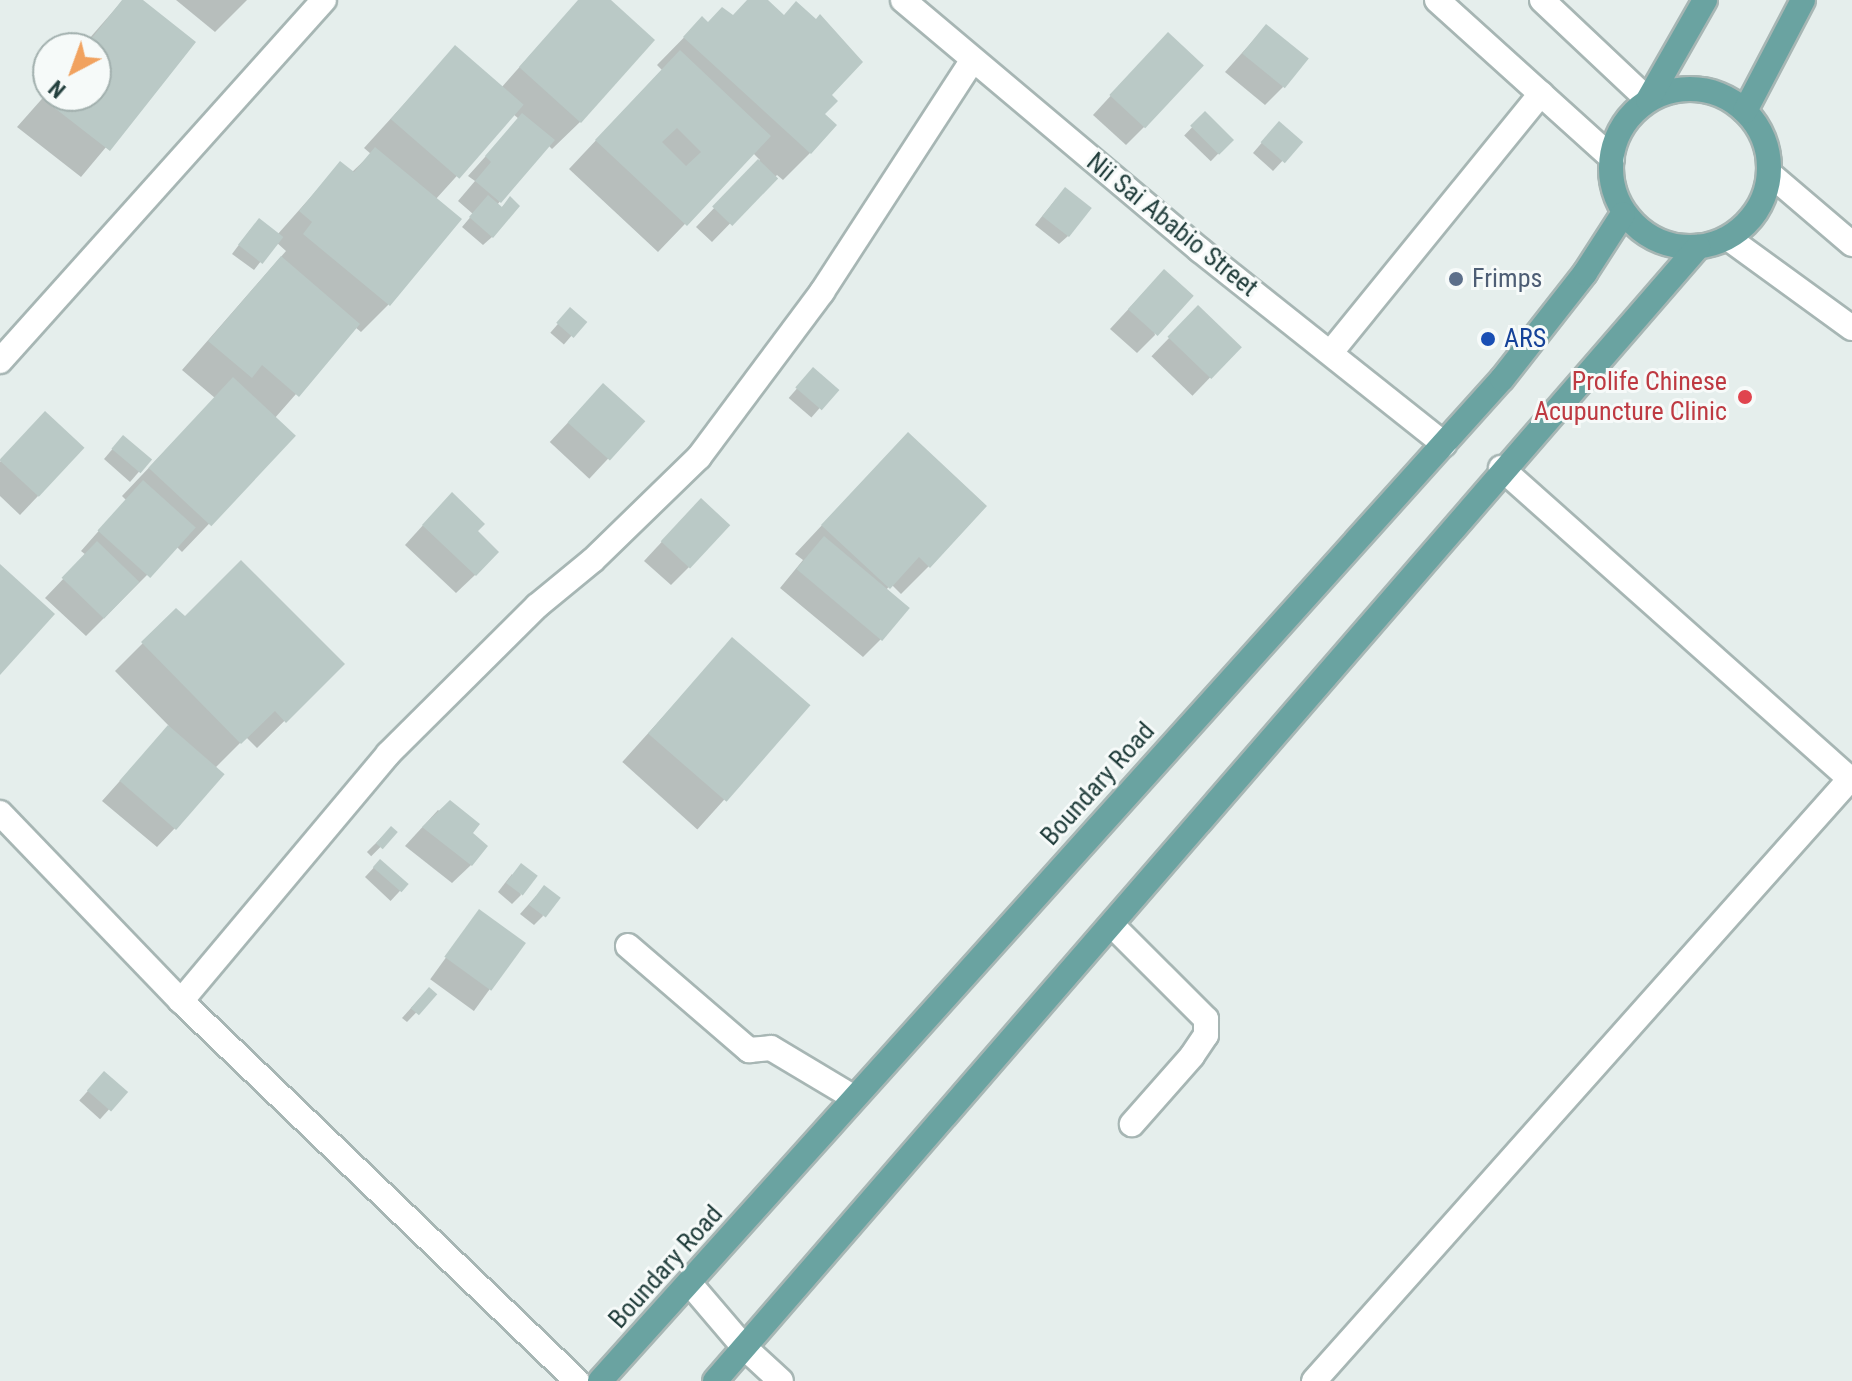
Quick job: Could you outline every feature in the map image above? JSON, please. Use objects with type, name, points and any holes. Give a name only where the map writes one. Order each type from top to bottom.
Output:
[{"type":"main road","points":[[1648,100],[1672,90],[1698,89],[1724,96],[1745,111],[1768,151],[1770,174],[1763,200],[1749,222],[1728,238],[1698,247],[1656,239],[1623,214],[1612,158],[1618,135],[1648,100],[1705,0]]},
{"type":"main road","points":[[1745,111],[1803,0]]},
{"type":"main road","name":"Boundary Road","points":[[600,1381],[691,1285],[853,1097],[1444,444],[1585,273],[1623,214]]},
{"type":"main road","points":[[715,1381],[1112,925],[1501,468],[1698,247]]},
{"type":"street","points":[[0,361],[324,0]]},
{"type":"street","name":"Nii Sai Ababio Street","points":[[903,0],[972,61],[1444,444]]},
{"type":"street","points":[[1437,0],[1612,158]]},
{"type":"street","points":[[1542,0],[1648,100]]},
{"type":"street","points":[[181,1001],[388,754],[537,606],[593,560],[699,457],[822,292],[972,61]]},
{"type":"street","points":[[1331,352],[1541,94]]},
{"type":"street","points":[[1770,174],[1847,231]]},
{"type":"street","points":[[1728,238],[1852,328]]},
{"type":"street","points":[[1314,1381],[1851,780],[1501,468]]},
{"type":"street","points":[[0,813],[181,1001],[577,1381]]},
{"type":"street","points":[[1112,925],[1206,1019],[1206,1035],[1192,1056],[1132,1124]]},
{"type":"street","points":[[628,946],[740,1044],[749,1050],[771,1048],[853,1097]]},
{"type":"street","points":[[691,1285],[744,1347],[781,1381]]},
{"type":"building","points":[[122,0],[143,0],[196,42],[110,151],[60,112],[112,112],[112,32],[97,32]]},
{"type":"building","points":[[578,0],[611,0],[655,40],[581,123],[519,67]]},
{"type":"building","points":[[747,0],[768,0],[784,15],[796,1],[816,19],[820,14],[863,62],[832,95],[838,101],[825,114],[837,125],[811,154],[683,37],[702,16],[708,22],[722,7],[733,15]]},
{"type":"building","points":[[1266,24],[1309,59],[1285,88],[1242,54]]},
{"type":"building","points":[[1168,32],[1204,65],[1145,128],[1109,95]]},
{"type":"building","points":[[455,45],[524,105],[459,179],[391,119]]},
{"type":"building","points":[[680,50],[771,136],[687,226],[595,140]],"holes":[[[677,128],[701,152],[686,166],[662,142]]]},
{"type":"building","points":[[1205,111],[1234,140],[1219,155],[1190,126]]},
{"type":"building","points":[[522,113],[555,140],[501,203],[475,181],[491,162],[485,156]]},
{"type":"building","points":[[1279,121],[1303,142],[1285,163],[1261,142]]},
{"type":"building","points":[[375,147],[462,219],[390,306],[303,234],[312,222],[299,211],[340,161],[354,172]]},
{"type":"building","points":[[758,159],[778,178],[732,226],[712,206]]},
{"type":"building","points":[[1065,187],[1092,208],[1069,237],[1042,216]]},
{"type":"building","points":[[488,195],[502,207],[510,196],[520,206],[493,238],[469,217]]},
{"type":"building","points":[[259,218],[283,237],[262,264],[238,245]]},
{"type":"building","points":[[281,256],[360,324],[299,397],[262,365],[252,378],[208,341]]},
{"type":"building","points":[[1164,269],[1194,296],[1158,336],[1128,309]]},
{"type":"building","points":[[1198,305],[1242,347],[1211,379],[1167,337]]},
{"type":"building","points":[[570,307],[587,322],[574,338],[556,323]]},
{"type":"building","points":[[813,367],[839,390],[822,410],[795,387]]},
{"type":"building","points":[[233,377],[296,436],[211,526],[148,468]]},
{"type":"building","points":[[603,383],[645,421],[610,461],[568,422]]},
{"type":"building","points":[[45,411],[84,448],[39,497],[0,459]]},
{"type":"building","points":[[908,432],[987,506],[930,568],[919,557],[890,589],[821,525]]},
{"type":"building","points":[[123,435],[152,459],[141,473],[111,449]]},
{"type":"building","points":[[143,480],[196,528],[150,578],[97,531]]},
{"type":"building","points":[[452,492],[485,524],[478,531],[499,552],[476,576],[422,525]]},
{"type":"building","points":[[701,498],[730,525],[690,568],[661,541]]},
{"type":"building","points":[[824,536],[910,608],[882,641],[796,569]]},
{"type":"building","points":[[97,541],[139,582],[104,619],[62,578]]},
{"type":"building","points":[[241,560],[345,664],[286,723],[275,711],[241,744],[141,642],[176,608],[185,616]]},
{"type":"building","points":[[0,564],[55,614],[0,675]]},
{"type":"building","points":[[732,637],[810,705],[727,802],[648,734]]},
{"type":"building","points":[[168,725],[225,774],[176,830],[119,781]]},
{"type":"building","points":[[450,800],[480,824],[473,833],[488,846],[472,866],[422,827]]},
{"type":"building","points":[[391,826],[398,832],[383,849],[376,843]]},
{"type":"building","points":[[380,859],[409,884],[401,892],[373,867]]},
{"type":"building","points":[[521,863],[538,876],[523,896],[506,883]]},
{"type":"building","points":[[544,885],[561,898],[546,918],[529,905]]},
{"type":"building","points":[[479,909],[526,943],[491,991],[444,957]]},
{"type":"building","points":[[429,987],[437,994],[419,1015],[411,1008]]},
{"type":"building","points":[[104,1071],[128,1092],[111,1112],[87,1091]]},
{"type":"place","name":"Frimps","points":[[1456,279]]},
{"type":"place","name":"ARS","points":[[1488,339]]},
{"type":"place","name":"Prolife Chinese Acupuncture Clinic","points":[[1745,397]]}]
